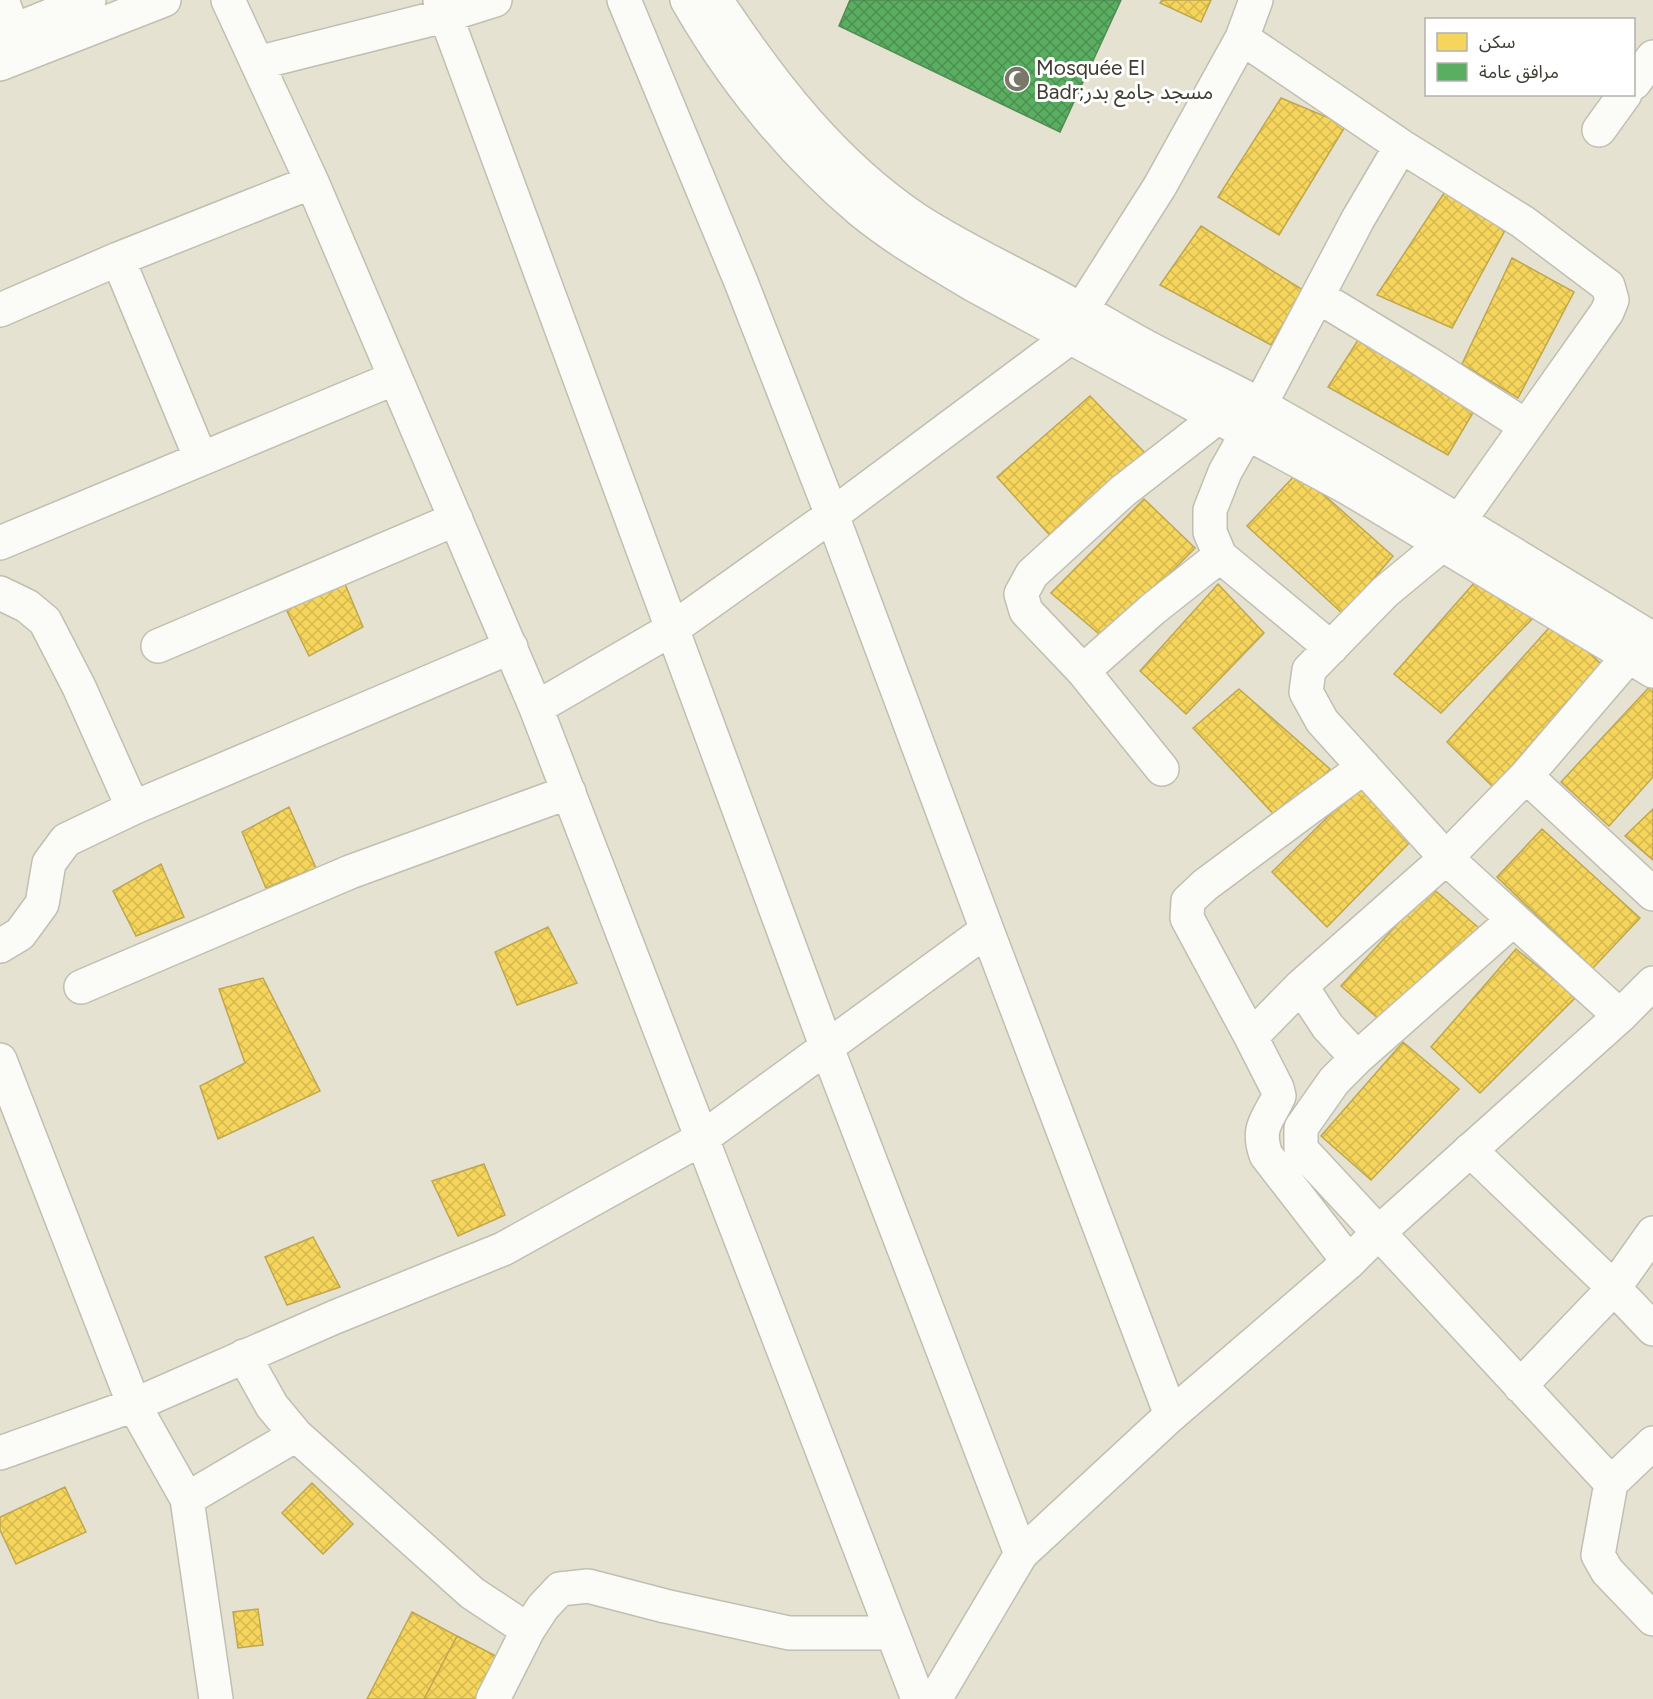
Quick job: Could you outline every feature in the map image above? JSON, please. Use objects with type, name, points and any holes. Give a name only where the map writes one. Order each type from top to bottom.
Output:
[{"type":"street","points":[[2,0],[7,33],[89,0]]},
{"type":"street","points":[[0,64],[164,0]]},
{"type":"street","points":[[228,0],[312,182],[536,708],[918,1699]]},
{"type":"street","points":[[257,63],[442,8],[495,0]]},
{"type":"street","points":[[624,0],[741,282],[832,515],[1171,1415]]},
{"type":"street","points":[[536,708],[672,629],[832,515],[1077,323],[1160,186],[1242,38],[1256,0]]},
{"type":"street","points":[[702,3],[728,67],[768,119],[813,168],[862,212],[915,250],[972,284],[1077,323],[1254,419],[1350,489],[1452,533],[1645,656],[1446,858],[1301,986],[1251,1037]]},
{"type":"street","points":[[442,8],[827,1048],[1021,1554]]},
{"type":"street","points":[[1242,38],[1401,146],[1523,222],[1608,286],[1612,300],[1606,312],[1452,533],[1385,592],[1309,670],[1306,692],[1322,721],[1446,858],[1620,1016]]},
{"type":"street","points":[[1635,82],[1653,57]]},
{"type":"street","points":[[1599,130],[1624,96]]},
{"type":"street","points":[[1331,648],[1221,556],[1210,532],[1210,510],[1225,472],[1358,219],[1401,146]]},
{"type":"street","points":[[0,310],[118,259],[312,182]]},
{"type":"street","points":[[118,259],[201,459]]},
{"type":"street","points":[[1319,297],[1526,426]]},
{"type":"street","points":[[1133,355],[1218,417],[1254,419]]},
{"type":"street","points":[[0,543],[395,378]]},
{"type":"street","points":[[1162,768],[1083,671],[1026,611],[1022,594],[1032,574],[1123,491],[1218,417]]},
{"type":"street","points":[[158,646],[456,519]]},
{"type":"street","points":[[1083,671],[1153,609],[1221,556]]},
{"type":"street","points":[[0,593],[27,606],[45,621],[79,687],[133,808]]},
{"type":"street","points":[[0,946],[20,934],[42,904],[49,863],[66,840],[133,808],[510,647]]},
{"type":"street","points":[[1349,1262],[1266,1155],[1261,1142],[1262,1128],[1279,1096],[1277,1088],[1187,918],[1188,901],[1205,885],[1364,767]]},
{"type":"street","points":[[1526,776],[1653,894]]},
{"type":"street","points":[[81,987],[350,872],[568,792]]},
{"type":"street","points":[[1513,920],[1334,1081],[1301,1128],[1301,1149],[1611,1483]]},
{"type":"street","points":[[0,1453],[134,1405],[334,1317],[503,1249],[701,1139],[987,930]]},
{"type":"street","points":[[935,1699],[1021,1554],[1171,1415],[1349,1262],[1378,1233],[1620,1016],[1653,983]]},
{"type":"street","points":[[1301,986],[1328,1027],[1357,1058]]},
{"type":"street","points":[[0,1060],[134,1405],[188,1498],[216,1699]]},
{"type":"street","points":[[1470,1150],[1614,1288],[1653,1329]]},
{"type":"street","points":[[1520,1386],[1614,1288],[1653,1233]]},
{"type":"street","points":[[244,1356],[272,1406],[296,1435],[472,1593],[528,1630]]},
{"type":"street","points":[[188,1498],[296,1435]]},
{"type":"street","points":[[1653,1443],[1611,1483],[1598,1555],[1607,1571],[1653,1619]]},
{"type":"street","points":[[493,1699],[528,1630],[543,1607],[560,1590],[588,1586],[665,1606],[789,1633],[892,1633]]},
{"type":"building: سكن","points":[[1162,0],[1211,0],[1201,22],[1160,3]]},
{"type":"building: سكن","points":[[1281,98],[1346,125],[1279,235],[1218,197]]},
{"type":"building: سكن","points":[[1448,187],[1510,221],[1452,328],[1377,295]]},
{"type":"building: سكن","points":[[1201,226],[1303,290],[1271,345],[1160,285]]},
{"type":"building: سكن","points":[[1512,258],[1574,292],[1518,398],[1462,364]]},
{"type":"building: سكن","points":[[1360,337],[1477,406],[1448,455],[1328,387]]},
{"type":"building: سكن","points":[[1090,396],[1145,453],[1054,540],[997,477]]},
{"type":"building: سكن","points":[[1298,472],[1393,556],[1343,614],[1247,526]]},
{"type":"building: سكن","points":[[1144,499],[1195,548],[1105,639],[1051,593]]},
{"type":"building: سكن","points":[[1482,574],[1535,616],[1441,713],[1394,674]]},
{"type":"building: سكن","points":[[342,577],[363,627],[309,656],[283,603]]},
{"type":"building: سكن","points":[[1218,584],[1264,633],[1186,714],[1140,671]]},
{"type":"building: سكن","points":[[1556,620],[1601,664],[1493,787],[1447,742]]},
{"type":"building: سكن","points":[[1653,683],[1653,777],[1609,826],[1561,782]]},
{"type":"building: سكن","points":[[1239,689],[1330,769],[1280,821],[1193,728]]},
{"type":"building: سكن","points":[[1359,786],[1413,839],[1327,927],[1272,872]]},
{"type":"building: سكن","points":[[289,807],[316,868],[266,888],[242,832]]},
{"type":"building: سكن","points":[[1653,809],[1653,860],[1625,836]]},
{"type":"building: سكن","points":[[1542,829],[1640,918],[1592,969],[1497,877]]},
{"type":"building: سكن","points":[[161,864],[184,917],[136,936],[113,891]]},
{"type":"building: سكن","points":[[1431,887],[1479,928],[1388,1027],[1341,986]]},
{"type":"building: سكن","points":[[548,927],[577,983],[517,1005],[495,952]]},
{"type":"building: سكن","points":[[1516,949],[1576,997],[1480,1093],[1431,1047]]},
{"type":"building: سكن","points":[[263,978],[320,1091],[218,1139],[200,1086],[245,1063],[219,989]]},
{"type":"building: سكن","points":[[1403,1042],[1459,1089],[1371,1180],[1321,1136]]},
{"type":"building: سكن","points":[[484,1164],[505,1215],[458,1236],[432,1181]]},
{"type":"building: سكن","points":[[313,1237],[340,1287],[287,1305],[265,1257]]},
{"type":"building: سكن","points":[[312,1483],[353,1524],[323,1554],[282,1513]]},
{"type":"building: سكن","points":[[65,1487],[86,1532],[16,1564],[0,1530],[0,1517]]},
{"type":"building: سكن","points":[[258,1609],[263,1645],[238,1648],[233,1612]]},
{"type":"building: سكن","points":[[412,1612],[457,1636],[424,1699],[367,1699]]},
{"type":"building: سكن","points":[[457,1636],[498,1657],[476,1699],[424,1699]]},
{"type":"building: مرافق عامة","name":"Mosquée El Badr;مسجد جامع بدر","points":[[850,0],[1121,0],[1060,132],[839,26]]},
{"type":"place","name":"Mosquée El Badr;مسجد جامع بدر","points":[[1017,79]]}]
